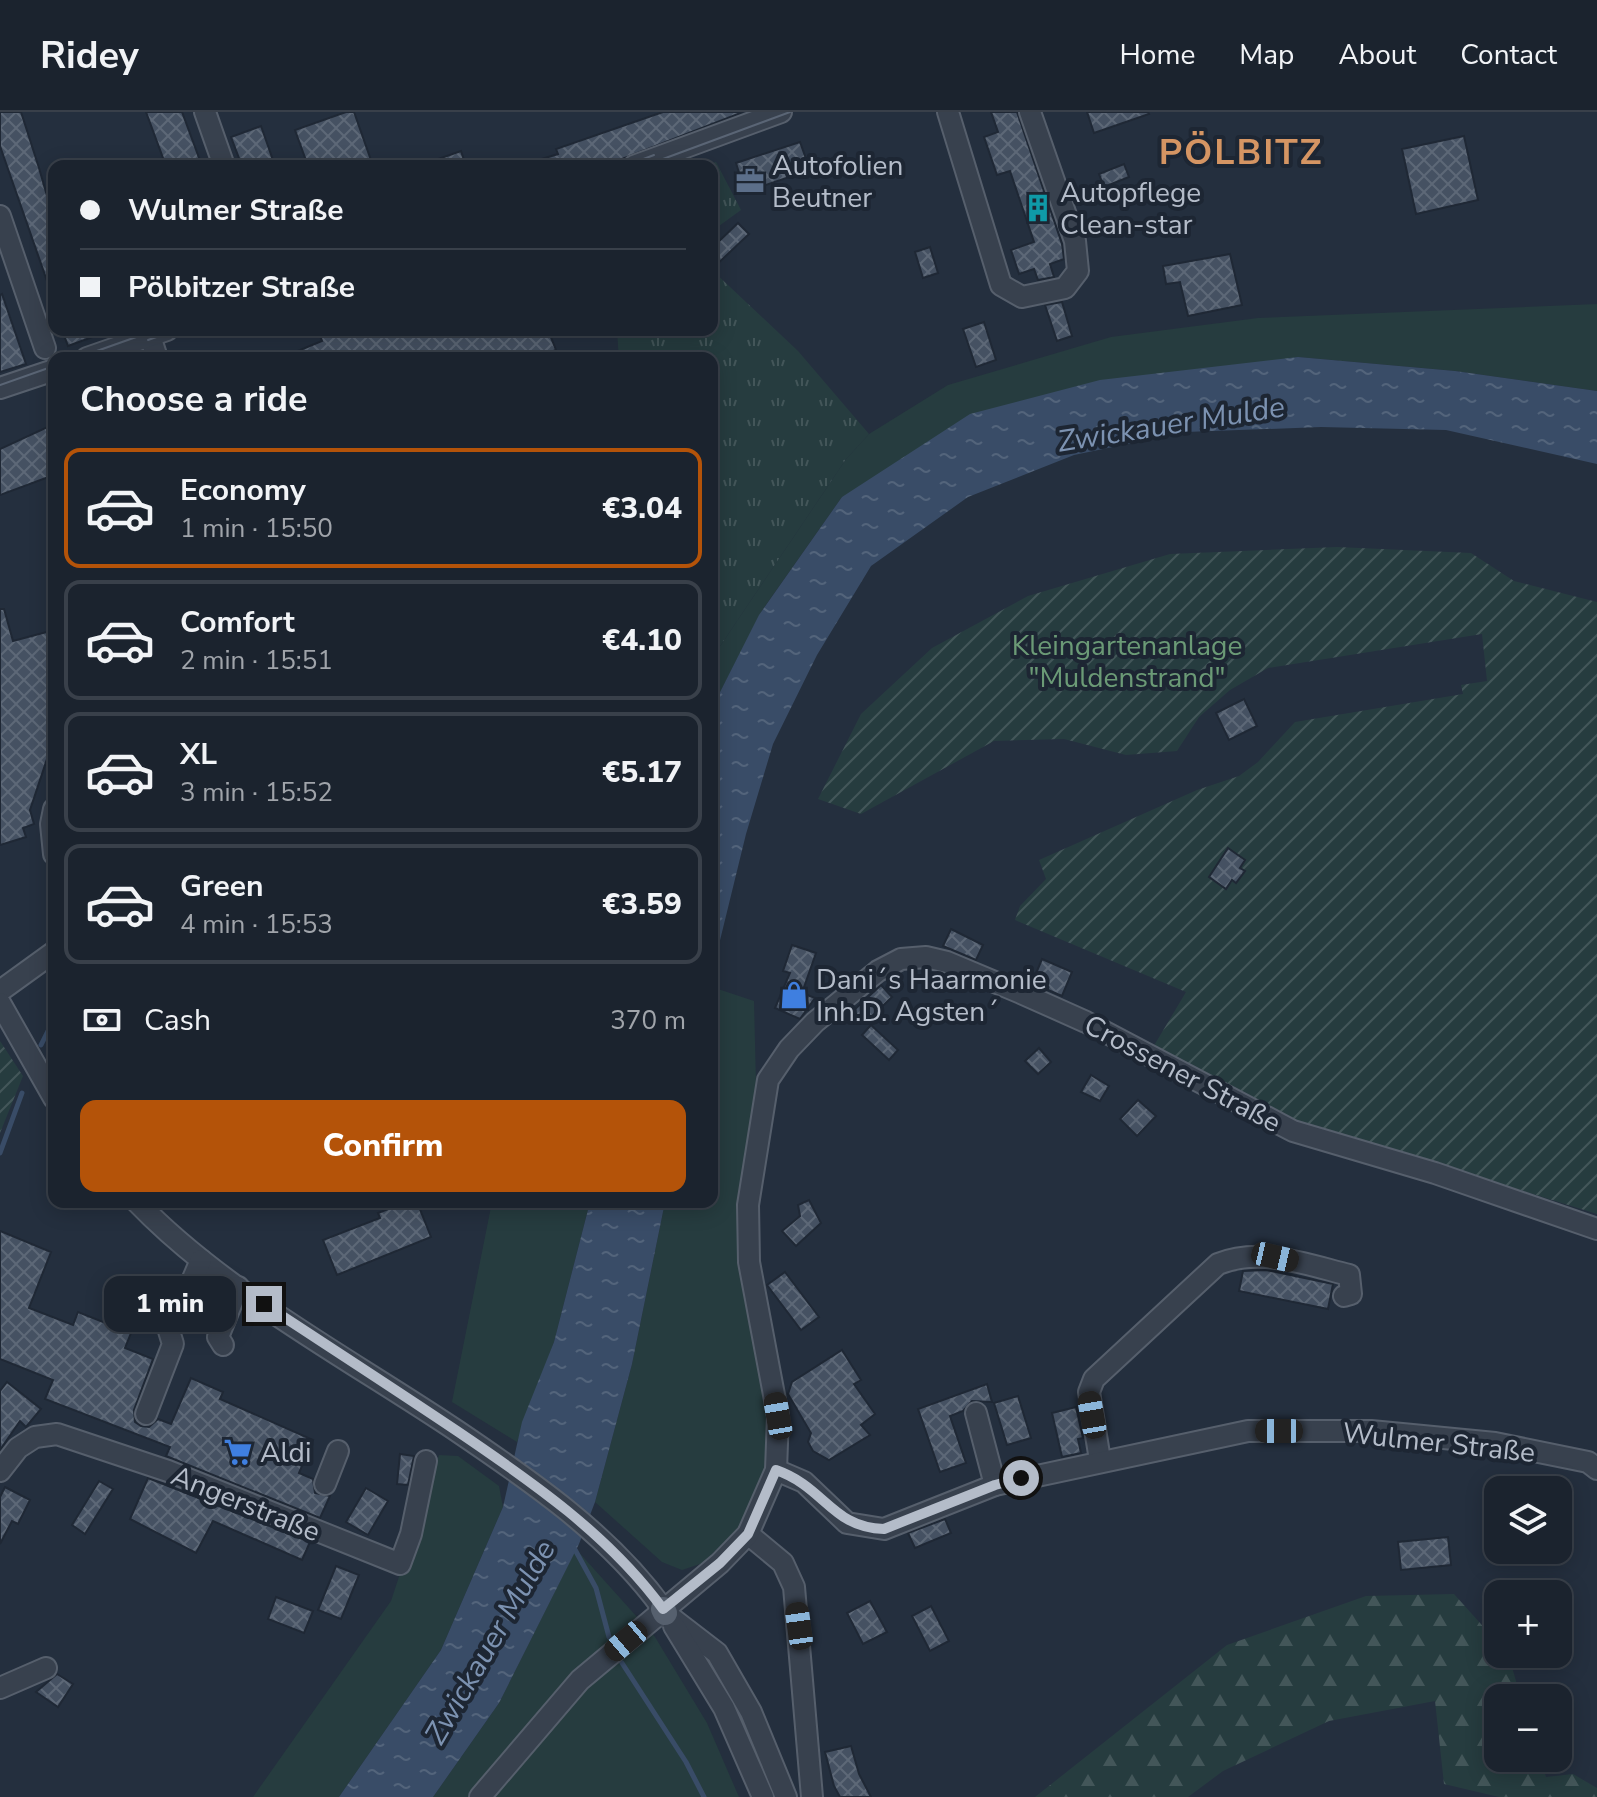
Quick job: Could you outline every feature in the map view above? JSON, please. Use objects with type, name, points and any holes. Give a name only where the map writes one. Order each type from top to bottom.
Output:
[{"type":"street","points":[[205,112],[222,160]]},
{"type":"street","points":[[650,160],[781,112]]},
{"type":"street","points":[[948,112],[1001,285],[1022,297],[1065,288],[1078,271],[1075,241],[1030,112]]},
{"type":"street","points":[[0,216],[45,348]]},
{"type":"street","points":[[104,352],[149,336]]},
{"type":"street","points":[[0,388],[48,372]]},
{"type":"street","points":[[0,991],[48,956]]},
{"type":"street","name":"Crossener Straße","points":[[480,1797],[580,1680],[720,1563],[748,1534],[776,1470],[778,1416],[749,1262],[748,1205],[768,1080],[789,1049],[815,1022],[878,971],[901,959],[926,957],[947,962],[1021,993],[1086,1022],[1293,1131],[1435,1173],[1597,1229]]},
{"type":"street","points":[[0,1003],[48,1087]]},
{"type":"street","points":[[143,1208],[167,1233],[238,1287],[547,1494],[606,1546],[664,1611],[717,1653],[751,1712],[786,1797]]},
{"type":"street","points":[[1100,1460],[1089,1392],[1094,1379],[1218,1264],[1241,1255],[1275,1257],[1349,1275],[1351,1294],[1344,1296]]},
{"type":"street","points":[[189,1288],[201,1260]]},
{"type":"street","points":[[223,1345],[218,1337],[238,1287]]},
{"type":"street","points":[[146,1414],[173,1344],[169,1331]]},
{"type":"street","points":[[976,1413],[995,1485]]},
{"type":"street","name":"Wulmer Straße","points":[[776,1470],[804,1482],[847,1523],[867,1529],[884,1529],[995,1485],[1100,1460],[1248,1431],[1371,1431],[1495,1443],[1588,1462],[1597,1469]]},
{"type":"street","name":"Angerstraße","points":[[0,1471],[18,1448],[35,1437],[57,1434],[168,1471],[400,1564],[411,1534],[426,1461]]},
{"type":"street","points":[[325,1484],[338,1451]]},
{"type":"street","points":[[748,1534],[783,1563],[794,1587],[812,1797]]},
{"type":"street","points":[[664,1611],[724,1708],[763,1797]]},
{"type":"street","points":[[0,1688],[46,1668]]},
{"type":"green space","points":[[718,166],[741,210],[718,227]]},
{"type":"green space","points":[[718,276],[798,351],[869,434],[846,459],[718,649],[718,352],[619,352],[617,336],[718,336]]},
{"type":"green space","points":[[1597,304],[1597,391],[1455,371],[1298,357],[842,497],[763,609],[718,696],[718,649],[846,459],[869,434],[948,385],[1111,337],[1258,318]]},
{"type":"green space","name":"Kleingartenanlage \"Muldenstrand\"","points":[[1337,547],[1471,553],[1514,581],[1597,602],[1597,1214],[1254,1107],[1152,1049],[1186,992],[1015,920],[1020,906],[1046,879],[1039,860],[1197,790],[1239,776],[1258,762],[1295,722],[1463,694],[1461,685],[1487,681],[1482,634],[1268,668],[1230,690],[1199,717],[1177,751],[1126,755],[1064,739],[994,741],[861,814],[818,799],[861,714],[932,648],[1028,596],[1170,554]]},
{"type":"green space","points":[[718,989],[754,1001],[756,1083],[741,1204],[772,1412],[768,1467],[742,1524],[703,1563],[682,1570],[662,1562],[595,1502],[632,1364],[664,1208],[718,1208]]},
{"type":"green space","points":[[0,1041],[23,1076],[0,1133]]},
{"type":"green space","points":[[491,1208],[588,1208],[554,1342],[517,1442],[452,1402]]},
{"type":"green space","points":[[439,1455],[458,1456],[499,1486],[503,1507],[441,1650],[339,1797],[253,1797],[391,1601]]},
{"type":"green space","points":[[576,1549],[655,1637],[707,1723],[739,1797],[433,1797],[499,1703]]},
{"type":"green space","points":[[1454,1594],[1484,1627],[1484,1668],[1512,1668],[1517,1684],[1484,1684],[1484,1772],[1544,1772],[1546,1777],[1573,1774],[1597,1788],[1597,1797],[1499,1797],[1444,1784],[1435,1701],[1329,1721],[1223,1771],[1188,1797],[1035,1797],[1227,1645],[1366,1596]]},
{"type":"water","name":"Zwickauer Mulde","points":[[1298,357],[1455,371],[1597,391],[1597,464],[1446,430],[1321,427],[1185,432],[1074,455],[968,497],[871,566],[817,655],[773,744],[746,834],[718,948],[718,696],[759,615],[842,497],[970,414],[1100,380]]},
{"type":"water","name":"Zwickauer Mulde","points":[[588,1208],[664,1208],[632,1364],[595,1502],[579,1544],[499,1703],[433,1797],[339,1797],[441,1650],[503,1507],[522,1422],[554,1342]]},
{"type":"building","points":[[0,112],[21,112],[48,199],[48,284],[0,146]]},
{"type":"building","points":[[146,112],[182,112],[200,160],[164,160]]},
{"type":"building","points":[[354,112],[371,160],[306,160],[295,130]]},
{"type":"building","points":[[663,112],[743,112],[619,160],[539,160],[558,154],[556,149]]},
{"type":"building","name":"Autopflege Clean-star","points":[[991,112],[1017,112],[1062,244],[1064,259],[1050,264],[1054,277],[1038,280],[1034,269],[1019,274],[1011,250],[1034,242],[1010,171],[997,175],[984,137],[998,132]]},
{"type":"building","points":[[1087,112],[1148,112],[1149,114],[1094,133]]},
{"type":"building","points":[[261,126],[273,160],[240,160],[231,137]]},
{"type":"building","points":[[1464,136],[1478,200],[1416,214],[1402,149]]},
{"type":"building","points":[[800,142],[810,170],[745,192],[736,163]]},
{"type":"building","points":[[461,151],[464,160],[435,160]]},
{"type":"building","points":[[1124,164],[1129,177],[1104,187],[1099,174]]},
{"type":"building","points":[[738,223],[749,234],[718,263],[718,242]]},
{"type":"building","points":[[930,247],[938,273],[923,278],[915,252]]},
{"type":"building","points":[[1230,254],[1242,305],[1188,316],[1180,282],[1166,284],[1163,266]]},
{"type":"building","points":[[0,295],[26,364],[0,372]]},
{"type":"building","points":[[1062,302],[1072,336],[1057,341],[1045,305]]},
{"type":"building","points":[[984,322],[996,360],[976,367],[963,329]]},
{"type":"building","points":[[64,336],[95,336],[68,346]]},
{"type":"building","points":[[320,336],[550,336],[556,350],[295,352],[322,341]]},
{"type":"building","points":[[48,427],[48,477],[0,495],[0,449]]},
{"type":"building","points":[[0,609],[4,609],[13,641],[48,632],[48,756],[30,810],[34,824],[23,828],[26,837],[0,845]]},
{"type":"building","points":[[1244,699],[1257,726],[1229,740],[1216,713]]},
{"type":"building","points":[[1228,848],[1245,860],[1240,868],[1245,871],[1236,883],[1232,880],[1226,889],[1209,877]]},
{"type":"building","points":[[951,929],[983,945],[976,960],[943,946]]},
{"type":"building","points":[[792,945],[816,953],[802,993],[815,998],[800,1019],[775,1008],[790,973],[783,971]]},
{"type":"building","points":[[1042,959],[1072,972],[1062,996],[1032,983]]},
{"type":"building","points":[[881,985],[892,997],[865,1023],[853,1011]]},
{"type":"building","points":[[871,1025],[898,1050],[889,1060],[862,1035]]},
{"type":"building","points":[[1039,1048],[1051,1062],[1038,1074],[1025,1061]]},
{"type":"building","points":[[1091,1075],[1109,1086],[1100,1101],[1081,1092]]},
{"type":"building","points":[[1138,1100],[1156,1116],[1137,1136],[1120,1119]]},
{"type":"building","points":[[809,1200],[821,1223],[796,1246],[782,1231],[800,1216],[798,1205]]},
{"type":"building","points":[[391,1208],[419,1208],[431,1237],[337,1275],[323,1240],[380,1218],[378,1213]]},
{"type":"building","points":[[0,1231],[51,1252],[29,1308],[73,1325],[78,1312],[131,1333],[125,1348],[153,1359],[134,1410],[135,1422],[149,1427],[158,1419],[171,1424],[191,1378],[223,1392],[220,1399],[313,1440],[299,1473],[313,1479],[315,1493],[330,1496],[320,1518],[166,1456],[170,1447],[45,1399],[53,1380],[0,1359]]},
{"type":"building","points":[[1266,1270],[1333,1284],[1328,1309],[1239,1291],[1243,1271]]},
{"type":"building","points":[[785,1272],[819,1317],[801,1330],[767,1285]]},
{"type":"building","points":[[842,1350],[861,1380],[854,1384],[875,1414],[861,1425],[870,1435],[829,1460],[813,1451],[808,1442],[811,1433],[788,1394],[792,1382]]},
{"type":"building","points":[[7,1382],[41,1409],[26,1427],[20,1421],[0,1450],[0,1391]]},
{"type":"building","points":[[987,1384],[992,1402],[972,1401],[963,1411],[950,1416],[966,1463],[940,1472],[918,1409]]},
{"type":"building","points":[[1018,1396],[1031,1438],[1007,1445],[994,1403]]},
{"type":"building","points":[[1076,1407],[1083,1438],[1078,1439],[1081,1453],[1062,1457],[1052,1413]]},
{"type":"building","points":[[400,1454],[414,1456],[408,1485],[397,1484]]},
{"type":"building","points":[[148,1478],[310,1542],[302,1560],[213,1521],[196,1553],[130,1519]]},
{"type":"building","points":[[99,1481],[113,1489],[85,1534],[72,1525]]},
{"type":"building","points":[[5,1487],[30,1500],[18,1524],[12,1521],[0,1544],[0,1497]]},
{"type":"building","points":[[366,1488],[388,1501],[368,1535],[346,1522]]},
{"type":"building","points":[[945,1519],[951,1533],[915,1548],[908,1533]]},
{"type":"building","points":[[1448,1537],[1451,1565],[1401,1570],[1398,1542]]},
{"type":"building","points":[[336,1566],[359,1575],[341,1619],[318,1610]]},
{"type":"building","points":[[276,1597],[313,1611],[304,1633],[268,1619]]},
{"type":"building","points":[[870,1601],[887,1632],[863,1644],[847,1613]]},
{"type":"building","points":[[931,1606],[949,1641],[930,1651],[912,1616]]},
{"type":"building","points":[[57,1674],[73,1684],[58,1707],[36,1692]]},
{"type":"building","points":[[851,1746],[859,1774],[871,1797],[840,1797],[834,1786],[825,1752]]},
{"type":"waterway","points":[[41,1045],[48,1031]]},
{"type":"waterway","points":[[0,1153],[22,1093]]},
{"type":"waterway","name":"Zwickauer Mulde","points":[[573,1546],[596,1588],[609,1637]]},
{"type":"waterway","points":[[622,1663],[686,1762],[704,1797]]},
{"type":"tram line","points":[[660,160],[790,112]]},
{"type":"tram line","points":[[641,160],[654,155]]},
{"type":"tram line","points":[[94,352],[139,336]]},
{"type":"tram line","points":[[148,340],[159,336]]},
{"type":"tram line","points":[[0,385],[48,368]]},
{"type":"place","name":"Autofolien Beutner","points":[[750,181]]},
{"type":"place","name":"Autopflege Clean-star","points":[[1038,208]]},
{"type":"place","name":"Dani´s Haarmonie Inh.D. Agsten´","points":[[794,995]]},
{"type":"place","name":"Aldi","points":[[238,1452]]},
{"type":"district","name":"PÖLBITZ","points":[[1241,151]]},
{"type":"route","points":[[264,1304],[419,1404],[547,1494],[591,1531],[663,1609],[720,1563],[748,1534],[776,1470],[804,1482],[847,1523],[867,1529],[884,1529],[925,1510],[1021,1478]]}]
